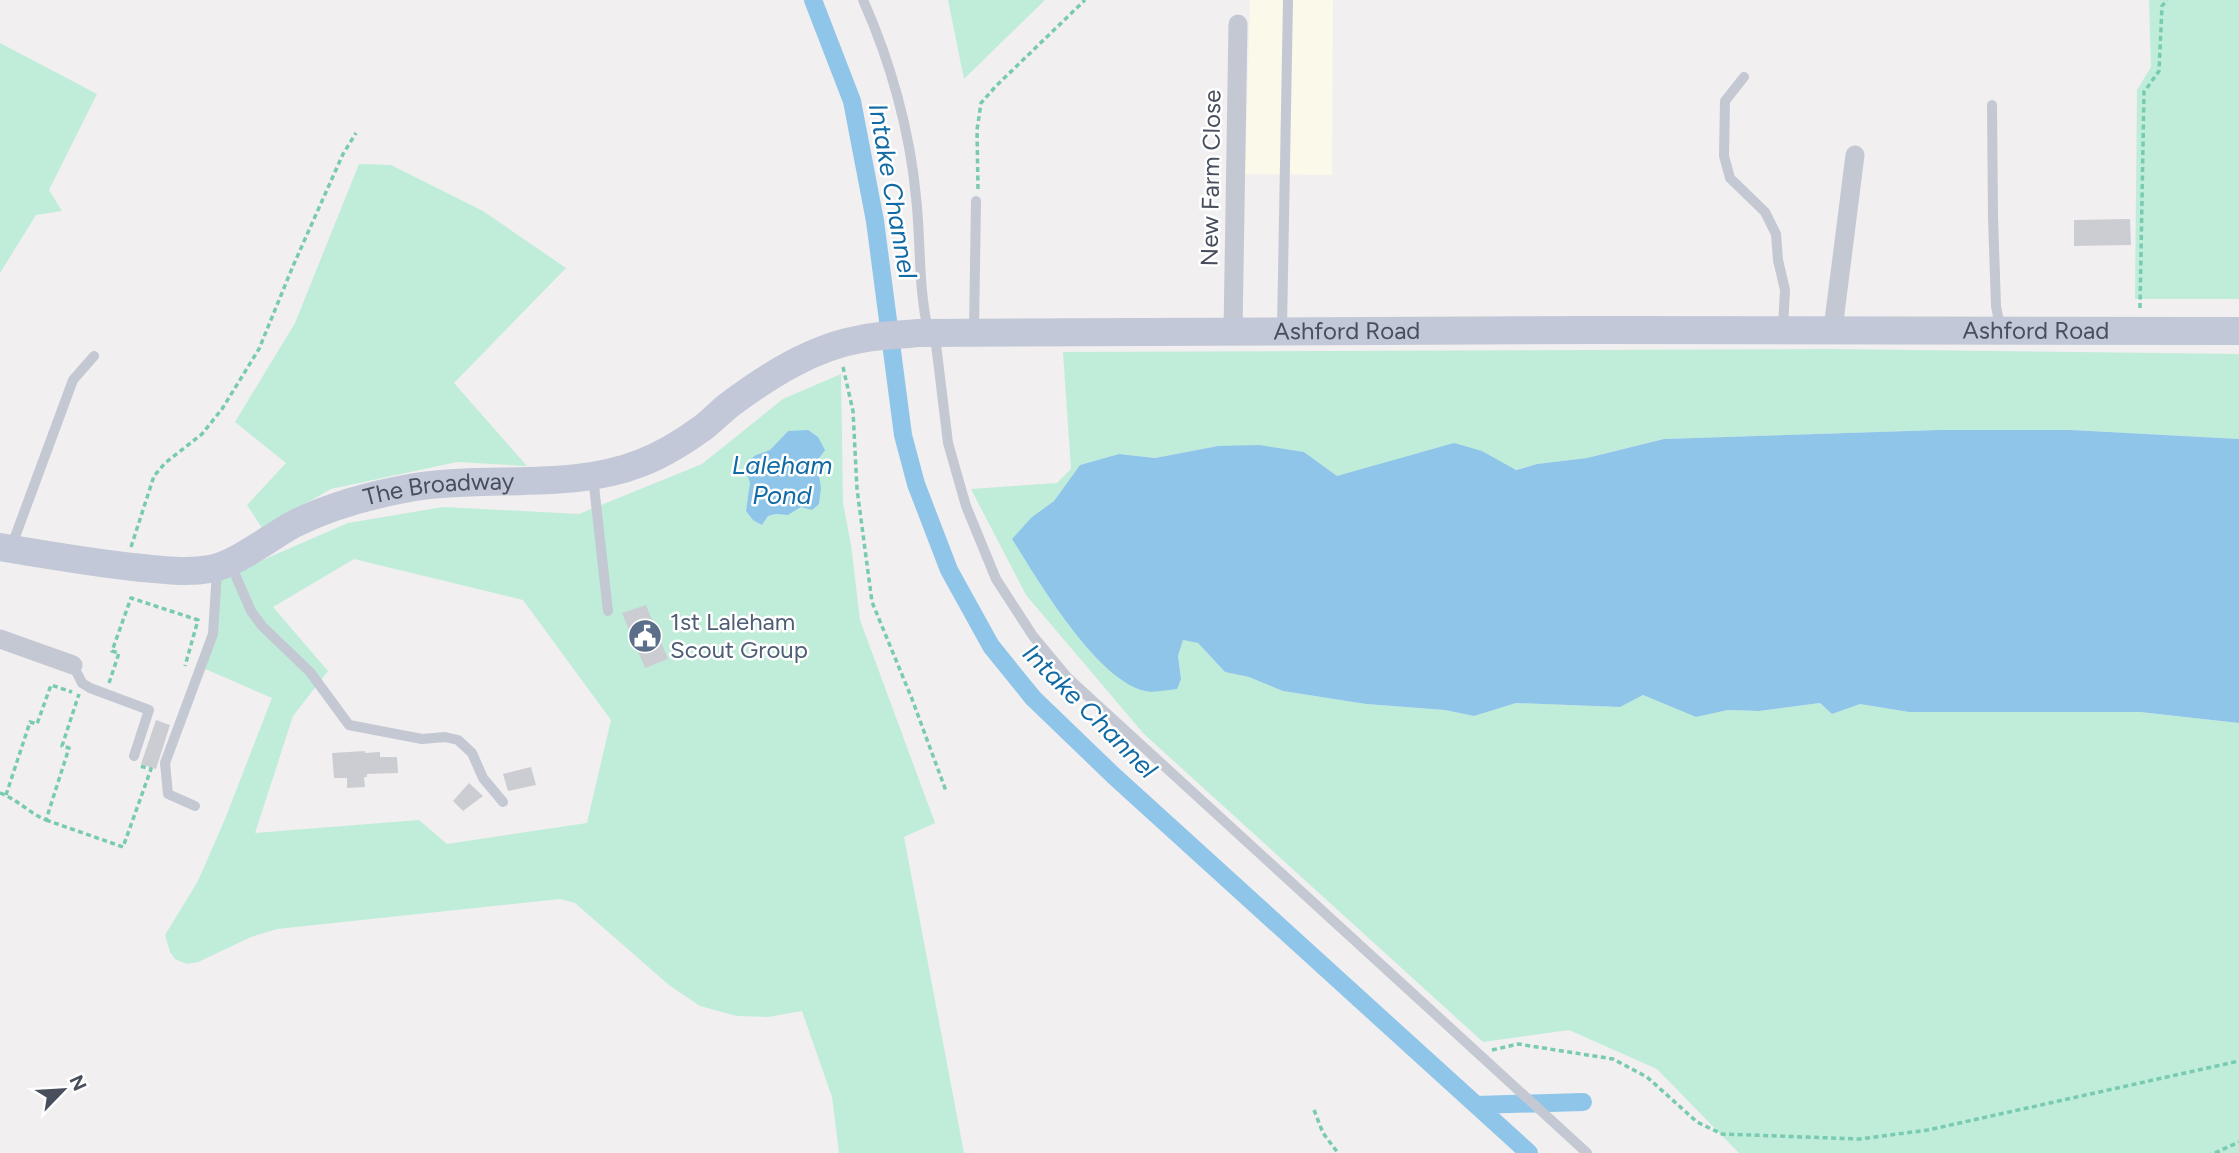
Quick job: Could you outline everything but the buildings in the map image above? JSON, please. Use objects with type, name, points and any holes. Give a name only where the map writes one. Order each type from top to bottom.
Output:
[{"type":"main road","name":"Ashford Road","points":[[850,341],[927,333],[974,332],[1833,329],[2239,331]]},
{"type":"main road","name":"The Broadway","points":[[6,548],[179,572],[223,564],[294,525],[366,497],[418,487],[472,481],[593,476],[615,472],[643,463],[673,448],[761,382],[825,348],[850,341]]},
{"type":"street","name":"New Farm Close","points":[[1233,332],[1238,24]]},
{"type":"street","points":[[1833,329],[1845,189],[1854,155]]},
{"type":"street","points":[[0,639],[72,665]]},
{"type":"lane","points":[[863,0],[896,94],[912,165],[923,307],[948,443],[965,506],[996,579],[1033,636],[1068,678],[1587,1153]]},
{"type":"lane","points":[[1282,332],[1288,0]]},
{"type":"lane","points":[[1744,78],[1725,101],[1724,156],[1730,178],[1765,212],[1776,234],[1778,260],[1785,290],[1783,330]]},
{"type":"lane","points":[[1992,105],[1996,306],[2000,331]]},
{"type":"lane","points":[[974,332],[976,201]]},
{"type":"lane","points":[[6,548],[73,380],[94,356]]},
{"type":"lane","points":[[593,476],[608,611]]},
{"type":"lane","points":[[223,564],[262,626],[310,672],[349,725],[422,738],[445,737],[458,740],[471,753],[483,779],[503,802]]},
{"type":"lane","points":[[195,806],[168,794],[164,763],[212,634],[223,564]]},
{"type":"lane","points":[[72,665],[82,683],[149,710],[134,756]]},
{"type":"path","points":[[976,201],[979,180],[977,130],[981,103],[1085,0]]},
{"type":"path","points":[[2139,331],[2144,92],[2159,71],[2162,6],[2167,0]]},
{"type":"path","points":[[125,566],[154,476],[165,463],[202,434],[222,409],[259,349],[343,154],[356,133]]},
{"type":"path","points":[[850,341],[857,489],[872,602],[946,791]]},
{"type":"path","points":[[105,694],[119,653],[112,651],[131,598],[198,620],[184,672]]},
{"type":"path","points":[[6,795],[30,722],[37,724],[51,685],[79,695],[62,746],[69,748],[46,820]]},
{"type":"path","points":[[0,793],[33,815],[123,847],[151,769],[132,763],[134,756]]},
{"type":"path","points":[[1476,1053],[1518,1044],[1613,1059],[1647,1077],[1697,1122],[1722,1134],[1860,1139],[1928,1130],[2239,1061]]},
{"type":"path","points":[[1314,1110],[1323,1133],[1338,1153]]},
{"type":"path","points":[[2215,1153],[2239,1142]]},
{"type":"shaded area","points":[[1250,0],[1333,0],[1332,175],[1245,174]]},
{"type":"green space","points":[[948,0],[1045,0],[964,79]]},
{"type":"green space","points":[[2149,0],[2239,0],[2239,299],[2135,299],[2137,90],[2151,67]]},
{"type":"green space","points":[[0,43],[97,94],[49,190],[62,211],[36,215],[0,273]]},
{"type":"green space","points":[[359,164],[391,165],[483,211],[566,268],[454,383],[527,466],[457,462],[331,489],[262,528],[247,505],[286,463],[235,422],[295,323]]},
{"type":"green space","points":[[1828,349],[2239,354],[2239,439],[2071,430],[1939,430],[1664,439],[1587,458],[1537,464],[1515,470],[1482,451],[1337,476],[1304,452],[1218,446],[1155,458],[1119,454],[1080,465],[1054,501],[1032,517],[1181,679],[1178,656],[1183,640],[1198,643],[1225,672],[1249,677],[1283,691],[1366,704],[1445,710],[1474,716],[1516,703],[1620,707],[1643,695],[1696,717],[1728,710],[1759,711],[1820,703],[1832,714],[1860,704],[1909,712],[2140,712],[2239,723],[2239,1153],[1739,1153],[1657,1069],[1569,1030],[1483,1042],[1144,734],[1026,595],[971,489],[1057,483],[1071,469],[1063,352]]},
{"type":"green space","points":[[841,374],[843,503],[860,620],[935,823],[904,837],[964,1153],[839,1153],[832,1097],[802,1011],[768,1017],[737,1016],[700,1006],[669,985],[575,903],[560,899],[277,929],[251,937],[198,962],[187,964],[175,959],[165,935],[198,881],[272,698],[196,665],[214,624],[219,579],[348,523],[443,507],[579,514],[702,464],[783,399]],"holes":[[[788,431],[805,448],[819,470],[819,504],[801,507],[788,515],[768,516],[762,525],[746,511],[756,455],[770,450]],[[354,559],[523,600],[611,720],[587,823],[447,844],[419,820],[255,833],[293,716],[328,671],[273,607]]]},
{"type":"water","name":"Laleham Pond","points":[[808,430],[818,437],[825,450],[817,461],[821,488],[819,504],[812,510],[801,507],[788,515],[768,516],[762,525],[753,520],[746,511],[750,483],[744,464],[756,455],[770,450],[788,431]]},
{"type":"water","points":[[1939,430],[2071,430],[2239,439],[2239,723],[2140,712],[1909,712],[1860,704],[1832,714],[1820,703],[1759,711],[1728,710],[1696,717],[1643,695],[1620,707],[1516,703],[1474,716],[1445,710],[1366,704],[1283,691],[1249,677],[1225,672],[1198,643],[1183,640],[1178,656],[1181,679],[1177,689],[1145,691],[1126,683],[1088,649],[1012,539],[1032,517],[1054,501],[1080,465],[1119,454],[1155,458],[1218,446],[1259,445],[1304,452],[1337,476],[1454,443],[1482,451],[1516,470],[1537,464],[1587,458],[1664,439]]},
{"type":"waterway","name":"Intake Channel","points":[[813,0],[852,101],[875,221],[903,435],[916,484],[949,570],[991,646],[1033,698],[1114,776],[1529,1153]]},
{"type":"waterway","points":[[1476,1105],[1583,1102]]},
{"type":"place","name":"1st Laleham Scout Group","points":[[645,636]]}]
